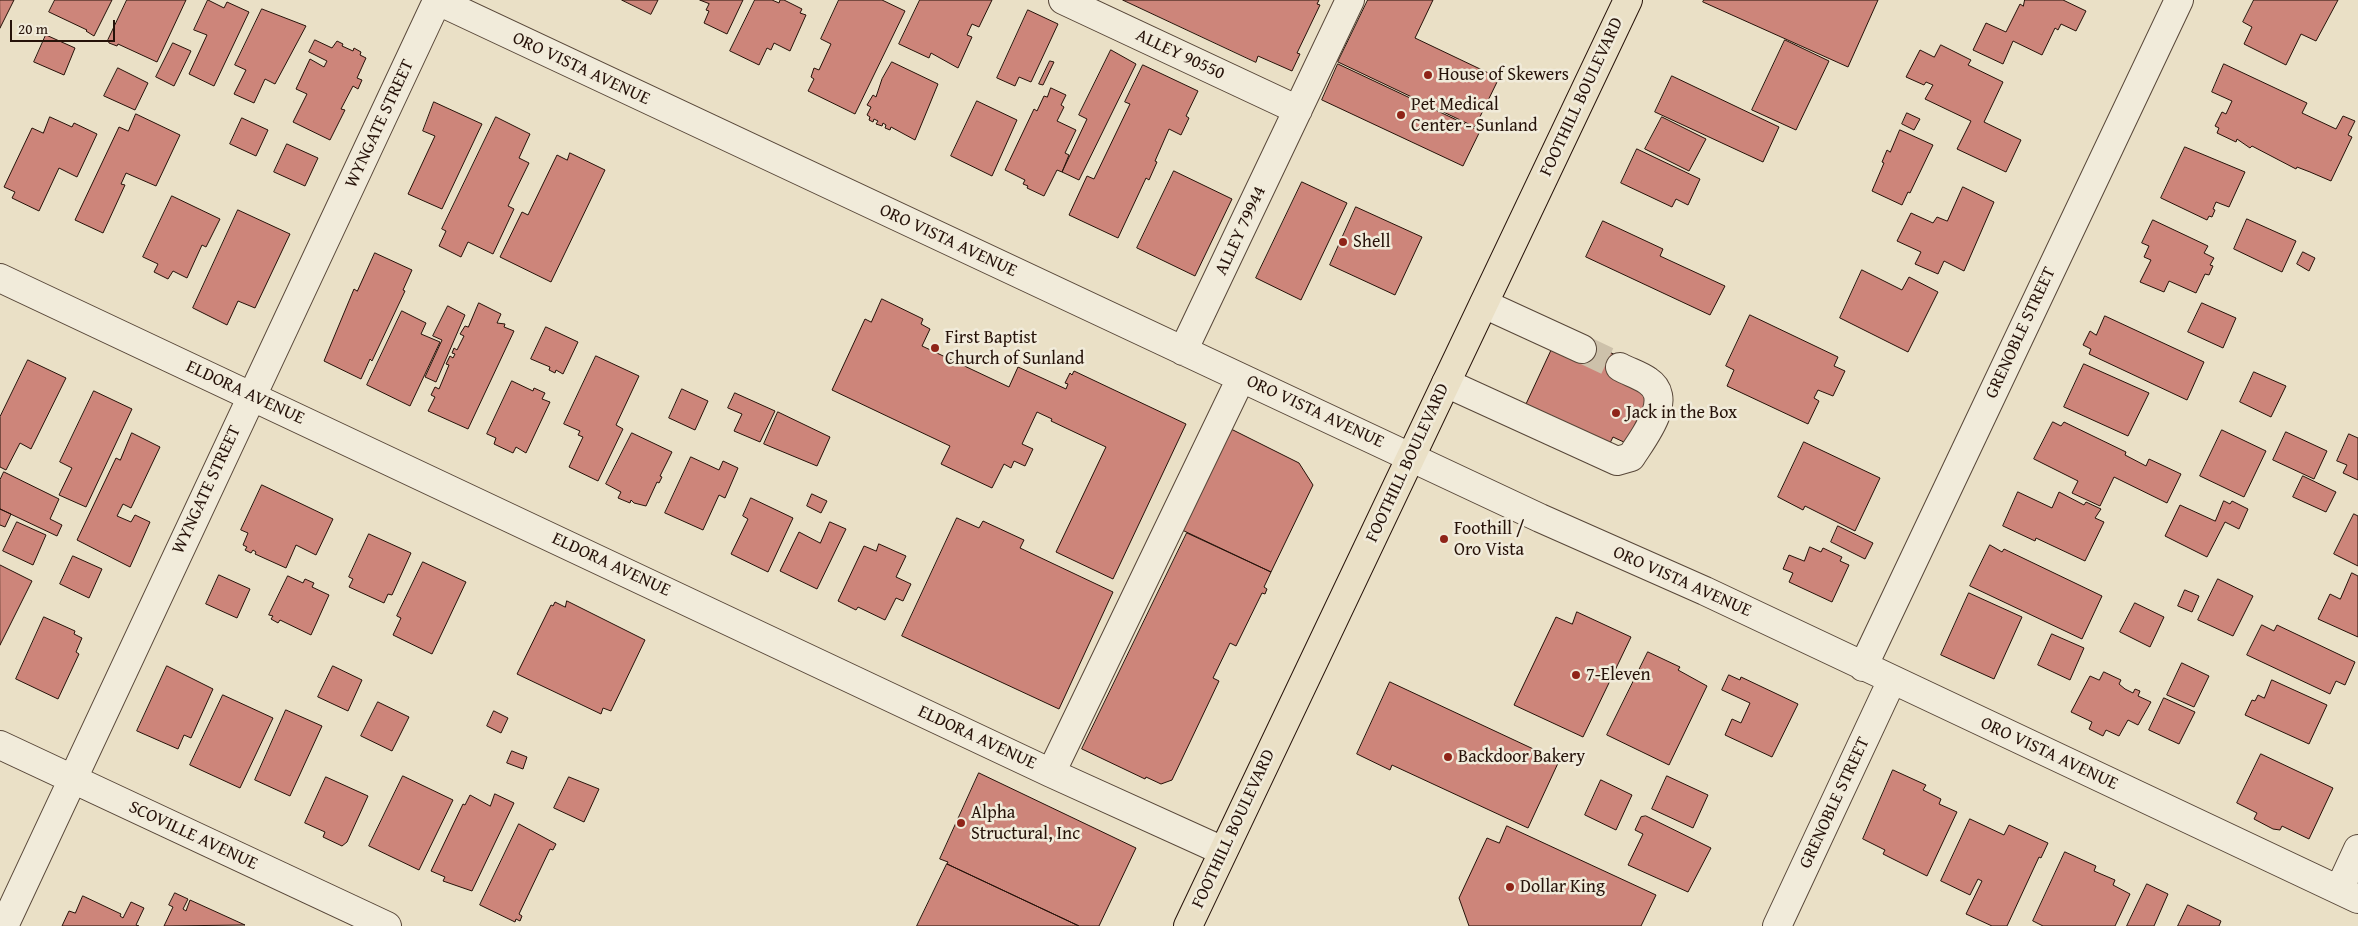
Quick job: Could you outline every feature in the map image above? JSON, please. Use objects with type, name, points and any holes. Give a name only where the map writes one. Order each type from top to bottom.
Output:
[{"type":"main road","name":"FOOTHILL BOULEVARD","points":[[1188,926],[1628,0]]},
{"type":"street","name":"ORO VISTA AVENUE","points":[[437,0],[469,7],[1241,378],[2348,894]]},
{"type":"street","name":"WYNGATE STREET","points":[[4,926],[71,779],[437,0]]},
{"type":"street","name":"ALLEY 90550","points":[[1063,0],[1298,110]]},
{"type":"street","name":"ALLEY 79944","points":[[1184,351],[1350,0]]},
{"type":"street","name":"GRENOBLE STREET","points":[[1863,667],[2179,0]]},
{"type":"street","name":"ELDORA AVENUE","points":[[0,278],[1051,773],[1223,851]]},
{"type":"street","points":[[1484,304],[1582,349]]},
{"type":"street","points":[[1446,383],[1617,461],[1631,457],[1653,419],[1659,403],[1659,393],[1649,381],[1620,367]]},
{"type":"street","points":[[1051,773],[1241,378]]},
{"type":"street","name":"GRENOBLE STREET","points":[[1785,923],[1892,680]]},
{"type":"street","name":"SCOVILLE AVENUE","points":[[0,745],[387,926]]},
{"type":"street","points":[[2348,894],[2358,849]]},
{"type":"building","points":[[0,0],[14,0],[0,28]]},
{"type":"building","points":[[55,0],[112,0],[94,36],[87,30],[49,12]]},
{"type":"building","points":[[127,0],[186,0],[157,62],[118,44],[117,46],[109,43],[108,40]]},
{"type":"building","points":[[208,0],[224,8],[227,2],[249,12],[214,86],[189,74],[207,35],[194,30]]},
{"type":"building","points":[[622,0],[658,0],[651,14]]},
{"type":"building","points":[[700,0],[743,0],[727,34],[704,23],[709,11],[706,10],[709,4]]},
{"type":"building","points":[[755,0],[772,0],[779,3],[780,0],[784,0],[802,9],[800,13],[806,15],[790,51],[774,43],[771,50],[767,48],[759,65],[730,51]]},
{"type":"building","points":[[839,0],[882,0],[905,11],[855,114],[808,91],[814,79],[811,77],[814,68],[819,70],[831,44],[821,39]]},
{"type":"building","points":[[920,0],[992,0],[979,27],[972,24],[967,35],[972,37],[958,68],[931,53],[929,58],[899,44]]},
{"type":"building","points":[[1123,0],[1319,0],[1317,4],[1320,5],[1297,53],[1300,54],[1292,71],[1258,56],[1256,62]]},
{"type":"building","points":[[1368,0],[1433,0],[1415,38],[1499,78],[1475,127],[1338,62]]},
{"type":"building","points":[[1704,0],[1878,0],[1848,67],[1703,2]]},
{"type":"building","points":[[2025,0],[2063,0],[2086,11],[2076,31],[2061,24],[2058,30],[2055,28],[2042,55],[2013,41],[2003,64],[1973,50],[1986,23],[2006,32],[2020,4],[2023,6]]},
{"type":"building","points":[[2254,0],[2338,0],[2316,41],[2301,34],[2286,65],[2244,44],[2252,27],[2243,22]]},
{"type":"building","points":[[262,9],[306,26],[275,84],[265,79],[254,103],[234,94],[246,70],[235,65]]},
{"type":"building","points":[[1028,10],[1058,24],[1031,82],[1019,77],[1015,86],[997,78]]},
{"type":"building","points":[[46,35],[75,48],[64,75],[34,62]]},
{"type":"building","points":[[315,40],[332,48],[337,41],[343,44],[342,46],[353,51],[354,48],[361,52],[360,55],[366,58],[357,78],[362,80],[358,89],[353,86],[341,109],[345,110],[330,140],[293,122],[307,94],[296,89],[310,59],[324,67],[327,61],[309,52]]},
{"type":"building","points":[[1785,40],[1829,61],[1796,130],[1752,110]]},
{"type":"building","points":[[173,43],[191,51],[174,86],[156,77]]},
{"type":"building","points":[[1941,45],[1971,60],[1968,65],[2003,82],[1984,122],[2021,140],[2006,172],[1957,149],[1971,121],[1925,99],[1933,85],[1926,82],[1924,85],[1906,77],[1920,50],[1934,57]]},
{"type":"building","points":[[1111,50],[1136,64],[1079,180],[1062,172],[1087,119],[1079,115]]},
{"type":"building","points":[[1050,61],[1054,62],[1043,85],[1039,84]]},
{"type":"building","points":[[892,62],[938,84],[915,140],[891,127],[890,130],[885,128],[886,125],[883,123],[882,126],[876,124],[878,121],[874,119],[873,122],[869,120],[870,117],[867,115],[871,107],[867,105],[873,95],[876,97],[882,79]]},
{"type":"building","name":"Pet Medical Center - Sunland","points":[[1338,64],[1480,131],[1463,166],[1322,100]]},
{"type":"building","points":[[2224,64],[2307,103],[2302,113],[2336,129],[2343,116],[2355,121],[2348,135],[2352,137],[2331,181],[2297,167],[2296,169],[2252,146],[2250,148],[2237,139],[2236,142],[2217,133],[2219,128],[2215,126],[2222,112],[2226,114],[2232,101],[2212,92]]},
{"type":"building","points":[[1143,65],[1198,91],[1186,116],[1189,118],[1181,135],[1169,129],[1149,180],[1146,178],[1118,238],[1069,215],[1087,176],[1094,179],[1130,104],[1125,102]]},
{"type":"building","points":[[118,68],[148,83],[135,110],[104,96]]},
{"type":"building","points":[[1672,76],[1779,127],[1763,162],[1655,112]]},
{"type":"building","points":[[1051,88],[1066,95],[1061,105],[1064,107],[1057,121],[1076,130],[1065,153],[1069,155],[1062,172],[1057,170],[1044,196],[1027,188],[1028,186],[1023,184],[1025,180],[1005,170],[1034,109],[1037,111],[1044,96],[1047,97]]},
{"type":"building","points":[[977,101],[1017,120],[992,176],[951,156]]},
{"type":"building","points":[[434,102],[482,124],[442,209],[408,194],[435,136],[423,131]]},
{"type":"building","points":[[1907,113],[1920,119],[1914,130],[1902,124]]},
{"type":"building","points":[[136,114],[180,135],[156,186],[126,173],[121,184],[125,185],[103,233],[75,220],[119,127],[128,131]]},
{"type":"building","points":[[50,117],[72,127],[74,123],[97,134],[77,177],[59,168],[39,211],[12,198],[15,192],[4,187],[32,128],[43,133]]},
{"type":"building","points":[[496,117],[530,134],[519,158],[529,163],[508,206],[514,209],[493,254],[468,242],[461,257],[439,246],[446,231],[442,229]]},
{"type":"building","points":[[1662,117],[1706,139],[1689,171],[1645,149]]},
{"type":"building","points":[[242,118],[268,130],[256,156],[230,144]]},
{"type":"building","points":[[1900,130],[1933,145],[1910,193],[1908,192],[1902,205],[1872,191],[1884,163],[1882,162],[1887,150],[1890,152]]},
{"type":"building","points":[[287,144],[318,158],[305,186],[274,172]]},
{"type":"building","points":[[2185,147],[2245,172],[2229,207],[2216,202],[2212,217],[2209,216],[2207,220],[2161,198]]},
{"type":"building","points":[[1637,149],[1700,179],[1688,205],[1676,199],[1672,207],[1621,183]]},
{"type":"building","points":[[570,153],[605,170],[551,282],[500,257],[522,212],[528,215],[557,155],[567,160]]},
{"type":"building","points":[[1174,171],[1232,199],[1195,276],[1137,248]]},
{"type":"building","points":[[1302,182],[1347,203],[1301,300],[1256,278]]},
{"type":"building","points":[[1963,187],[1994,202],[1964,271],[1944,261],[1938,274],[1915,264],[1921,252],[1897,241],[1911,213],[1933,223],[1937,217],[1947,221]]},
{"type":"building","points":[[172,196],[220,219],[206,247],[202,245],[187,278],[173,271],[168,279],[154,272],[158,264],[143,257]]},
{"type":"building","points":[[1356,207],[1422,237],[1395,295],[1330,265]]},
{"type":"building","points":[[238,210],[290,234],[255,308],[238,301],[227,325],[193,308]]},
{"type":"building","points":[[2247,219],[2296,241],[2282,272],[2234,249]]},
{"type":"building","points":[[2153,220],[2208,246],[2204,253],[2214,258],[2210,265],[2213,266],[2209,275],[2205,274],[2196,293],[2169,281],[2164,292],[2140,282],[2151,260],[2144,257],[2149,246],[2142,243]]},
{"type":"building","points":[[1603,221],[1663,249],[1660,256],[1725,286],[1710,315],[1586,257]]},
{"type":"building","points":[[2303,252],[2315,258],[2309,271],[2297,264]]},
{"type":"building","points":[[375,253],[412,270],[403,290],[405,291],[372,361],[370,359],[361,379],[324,361],[354,289],[357,291]]},
{"type":"building","points":[[1862,270],[1902,290],[1909,277],[1938,292],[1908,352],[1840,318]]},
{"type":"building","points":[[882,299],[923,319],[921,324],[930,329],[922,346],[1009,387],[1018,367],[1066,389],[1068,384],[1065,383],[1070,373],[1072,375],[1074,371],[1186,424],[1113,579],[1056,552],[1106,447],[1051,421],[1052,419],[1037,412],[1022,444],[1033,449],[1025,466],[1014,461],[1011,468],[1004,464],[992,488],[941,464],[950,446],[832,390],[865,319],[871,322]]},
{"type":"building","points":[[479,303],[501,314],[497,323],[505,324],[504,327],[514,331],[468,429],[428,411],[435,397],[431,395],[435,387],[439,389],[449,365],[446,364],[450,356],[453,358],[455,354],[452,353],[454,348],[457,350],[464,336],[460,334],[465,326],[468,327]]},
{"type":"building","points":[[2202,303],[2236,318],[2223,348],[2188,332]]},
{"type":"building","points":[[448,306],[465,315],[436,382],[425,377],[442,340],[433,336]]},
{"type":"building","points":[[402,311],[426,323],[421,334],[440,342],[410,406],[367,385]]},
{"type":"building","points":[[1750,315],[1838,357],[1834,366],[1845,371],[1833,396],[1818,390],[1814,398],[1819,401],[1808,424],[1727,386],[1734,370],[1726,366]]},
{"type":"building","points":[[2105,316],[2204,362],[2187,400],[2089,354],[2091,349],[2083,345],[2090,331],[2096,335]]},
{"type":"building","points":[[546,327],[578,342],[563,374],[556,370],[555,373],[549,370],[550,367],[531,359]]},
{"type":"building","points":[[1586,341],[1624,359],[1649,395],[1626,443],[1613,437],[1610,443],[1526,404],[1552,348]]},
{"type":"building","points":[[596,356],[639,376],[616,425],[623,429],[598,481],[569,467],[583,437],[578,435],[580,431],[564,424]]},
{"type":"building","points":[[28,360],[66,378],[31,449],[20,443],[6,470],[0,467],[0,417]]},
{"type":"building","points":[[2084,364],[2149,393],[2128,436],[2064,407]]},
{"type":"building","points":[[2254,372],[2286,386],[2271,417],[2240,402]]},
{"type":"building","points":[[512,381],[533,391],[534,388],[545,393],[542,399],[550,402],[526,453],[516,447],[513,453],[494,444],[496,438],[487,434]]},
{"type":"building","points":[[682,389],[708,401],[695,430],[669,418]]},
{"type":"building","points":[[94,391],[132,409],[86,507],[59,495],[72,468],[60,462]]},
{"type":"building","points":[[735,393],[775,411],[760,442],[734,431],[742,414],[728,408]]},
{"type":"building","points":[[778,412],[830,437],[817,466],[764,444]]},
{"type":"building","points":[[2053,422],[2061,426],[2064,422],[2126,452],[2125,455],[2146,466],[2149,459],[2181,474],[2167,503],[2114,477],[2100,506],[2072,493],[2078,481],[2034,459]]},
{"type":"building","points":[[1229,428],[1299,463],[1313,485],[1271,572],[1180,529]]},
{"type":"building","points":[[2222,430],[2266,451],[2244,497],[2200,476]]},
{"type":"building","points":[[2286,432],[2327,451],[2314,479],[2273,460]]},
{"type":"building","points":[[132,433],[160,447],[131,508],[123,504],[117,516],[131,522],[135,515],[150,522],[130,567],[77,540],[116,458],[120,460]]},
{"type":"building","points":[[632,433],[672,452],[660,476],[662,477],[659,483],[657,482],[646,506],[634,503],[631,500],[630,503],[618,498],[621,492],[606,484]]},
{"type":"building","points":[[2349,434],[2358,438],[2358,480],[2343,473],[2347,465],[2337,461]]},
{"type":"building","points":[[1804,442],[1880,478],[1855,531],[1805,506],[1803,510],[1778,497]]},
{"type":"building","points":[[691,457],[719,470],[723,461],[738,468],[725,498],[719,495],[703,530],[665,513]]},
{"type":"building","points":[[4,472],[59,499],[50,519],[62,525],[57,536],[0,509],[0,480]]},
{"type":"building","points":[[2303,476],[2336,492],[2326,512],[2293,497]]},
{"type":"building","points":[[262,485],[333,519],[316,555],[296,545],[286,568],[255,554],[256,552],[253,550],[251,553],[245,550],[247,547],[243,545],[248,533],[241,530]]},
{"type":"building","points":[[2018,492],[2052,508],[2059,492],[2084,505],[2086,502],[2101,509],[2095,518],[2104,522],[2085,561],[2036,538],[2035,541],[2003,526]]},
{"type":"building","points":[[812,494],[827,501],[821,513],[807,506]]},
{"type":"building","points":[[751,498],[793,518],[768,572],[731,554],[748,519],[743,516]]},
{"type":"building","points":[[2224,501],[2230,504],[2232,501],[2248,509],[2239,529],[2225,522],[2207,557],[2165,536],[2180,505],[2215,521]]},
{"type":"building","points":[[0,509],[11,514],[5,527],[0,525]]},
{"type":"building","points":[[2354,514],[2358,516],[2358,566],[2334,554]]},
{"type":"building","points":[[957,518],[979,528],[983,521],[1024,540],[1020,548],[1113,592],[1059,709],[902,636]]},
{"type":"building","points":[[17,522],[46,535],[33,565],[3,551]]},
{"type":"building","points":[[830,522],[846,529],[817,589],[780,571],[799,532],[820,543]]},
{"type":"building","points":[[1838,526],[1873,543],[1865,559],[1831,542]]},
{"type":"building","points":[[1187,533],[1271,572],[1264,587],[1267,589],[1265,594],[1262,593],[1236,646],[1230,643],[1213,678],[1219,681],[1172,780],[1161,784],[1146,777],[1145,779],[1082,749]]},
{"type":"building","points":[[369,534],[411,553],[392,595],[388,594],[384,603],[349,587],[353,579],[349,577]]},
{"type":"building","points":[[879,544],[906,556],[896,577],[911,584],[903,601],[896,598],[885,620],[858,607],[856,610],[838,601],[864,546],[876,551]]},
{"type":"building","points":[[1990,545],[2002,552],[2004,549],[2102,596],[2082,639],[1970,586]]},
{"type":"building","points":[[1810,547],[1821,552],[1823,548],[1842,557],[1840,561],[1849,565],[1832,602],[1789,582],[1793,573],[1783,569],[1789,555],[1804,561]]},
{"type":"building","points":[[73,556],[102,569],[89,598],[60,584]]},
{"type":"building","points":[[423,562],[466,582],[432,654],[393,635],[401,618],[397,616]]},
{"type":"building","points":[[0,565],[32,581],[0,645]]},
{"type":"building","points":[[2352,573],[2358,576],[2358,637],[2318,619],[2330,594],[2340,599]]},
{"type":"building","points":[[219,575],[250,589],[237,618],[206,604]]},
{"type":"building","points":[[288,576],[303,583],[305,579],[314,583],[312,587],[329,595],[311,635],[280,620],[278,623],[271,619],[273,616],[269,615]]},
{"type":"building","points":[[2218,579],[2253,596],[2233,636],[2198,620]]},
{"type":"building","points":[[2185,590],[2199,596],[2192,612],[2178,606]]},
{"type":"building","points":[[1969,593],[2022,617],[1994,679],[1941,655]]},
{"type":"building","points":[[567,601],[645,640],[611,711],[603,708],[601,714],[517,674],[551,605],[553,606],[555,602],[565,607]]},
{"type":"building","points":[[2135,603],[2164,617],[2150,647],[2120,632]]},
{"type":"building","points":[[1577,612],[1631,637],[1583,737],[1514,705],[1556,617],[1572,624]]},
{"type":"building","points":[[44,617],[75,631],[74,634],[82,638],[76,652],[79,654],[58,699],[16,679]]},
{"type":"building","points":[[2262,625],[2274,631],[2277,625],[2355,662],[2345,685],[2336,681],[2330,694],[2247,655]]},
{"type":"building","points":[[2052,634],[2084,648],[2070,680],[2038,665]]},
{"type":"building","points":[[1648,652],[1680,667],[1678,670],[1707,686],[1669,765],[1607,735]]},
{"type":"building","points":[[2182,663],[2209,676],[2194,707],[2167,695]]},
{"type":"building","points":[[167,666],[213,689],[191,738],[184,735],[178,749],[137,731]]},
{"type":"building","points":[[333,666],[362,680],[348,711],[318,697]]},
{"type":"building","points":[[2104,672],[2121,680],[2119,684],[2125,689],[2133,693],[2135,689],[2140,691],[2138,696],[2151,702],[2138,725],[2128,720],[2119,736],[2106,730],[2103,736],[2089,729],[2092,722],[2071,712],[2090,676],[2099,680]]},
{"type":"building","points":[[1729,675],[1740,680],[1741,677],[1798,704],[1772,757],[1725,735],[1732,719],[1741,723],[1750,703],[1722,690]]},
{"type":"building","points":[[2272,680],[2327,705],[2309,744],[2245,715],[2252,700],[2255,701],[2258,695],[2264,698]]},
{"type":"building","points":[[1390,682],[1559,761],[1528,828],[1392,765],[1390,770],[1357,754]]},
{"type":"building","points":[[223,695],[273,718],[240,788],[190,765]]},
{"type":"building","points":[[2164,698],[2195,712],[2179,744],[2149,730]]},
{"type":"building","points":[[378,702],[409,717],[392,751],[361,736]]},
{"type":"building","points":[[286,710],[322,726],[290,796],[255,780]]},
{"type":"building","points":[[494,711],[508,718],[501,733],[487,726]]},
{"type":"building","points":[[512,751],[527,757],[523,769],[507,763]]},
{"type":"building","points":[[2261,754],[2333,788],[2309,839],[2282,826],[2280,830],[2273,829],[2254,819],[2257,813],[2237,803]]},
{"type":"building","points":[[1893,770],[1926,785],[1923,790],[1941,799],[1939,804],[1957,812],[1927,876],[1883,854],[1885,850],[1863,839]]},
{"type":"building","points":[[979,773],[1136,848],[1099,926],[1079,926],[940,859]]},
{"type":"building","points":[[403,776],[453,800],[419,870],[369,846]]},
{"type":"building","points":[[1667,776],[1708,795],[1693,828],[1652,809]]},
{"type":"building","points":[[326,777],[368,796],[347,842],[342,846],[323,837],[325,832],[305,823]]},
{"type":"building","points":[[569,777],[599,789],[584,822],[554,808]]},
{"type":"building","points":[[1601,780],[1632,795],[1616,830],[1585,815]]},
{"type":"building","points":[[495,794],[514,803],[472,891],[443,881],[445,877],[431,871],[463,804],[465,805],[470,795],[490,806]]},
{"type":"building","points":[[1646,816],[1711,848],[1688,892],[1628,865],[1643,834],[1635,830],[1641,817]]},
{"type":"building","points":[[1970,819],[2004,835],[2009,825],[2048,843],[2041,858],[2039,857],[2007,926],[1992,926],[1966,914],[1982,881],[1978,879],[1970,895],[1941,881]]},
{"type":"building","points":[[519,824],[556,844],[553,850],[550,849],[519,914],[522,916],[520,921],[516,919],[515,922],[480,905]]},
{"type":"building","points":[[1507,826],[1656,895],[1641,926],[1469,926],[1459,898],[1487,838],[1499,843]]},
{"type":"building","points":[[2065,852],[2096,866],[2094,871],[2115,880],[2113,885],[2130,894],[2115,926],[2043,926],[2033,921]]},
{"type":"building","points":[[947,864],[1079,926],[917,926]]},
{"type":"building","points":[[2147,884],[2168,894],[2154,926],[2127,926]]},
{"type":"building","points":[[175,893],[188,899],[183,909],[186,911],[190,900],[245,925],[164,926],[173,907],[169,905]]},
{"type":"building","points":[[83,896],[121,914],[120,916],[123,918],[131,902],[144,908],[136,925],[139,926],[62,926],[69,911],[75,913]]},
{"type":"building","points":[[2188,905],[2221,921],[2219,926],[2178,926]]},
{"type":"tunnel","points":[[1582,349],[1620,367]]},
{"type":"place","name":"House of Skewers","points":[[1428,75]]},
{"type":"place","name":"Pet Medical Center - Sunland","points":[[1401,115]]},
{"type":"place","name":"Shell","points":[[1343,242]]},
{"type":"place","name":"First Baptist Church of Sunland","points":[[935,348]]},
{"type":"place","name":"Jack in the Box","points":[[1616,413]]},
{"type":"place","name":"Foothill / Oro Vista","points":[[1444,539]]},
{"type":"place","name":"7-Eleven","points":[[1576,675]]},
{"type":"place","name":"Backdoor Bakery","points":[[1448,757]]},
{"type":"place","name":"Alpha Structural, Inc","points":[[961,823]]},
{"type":"place","name":"Dollar King","points":[[1510,887]]}]
